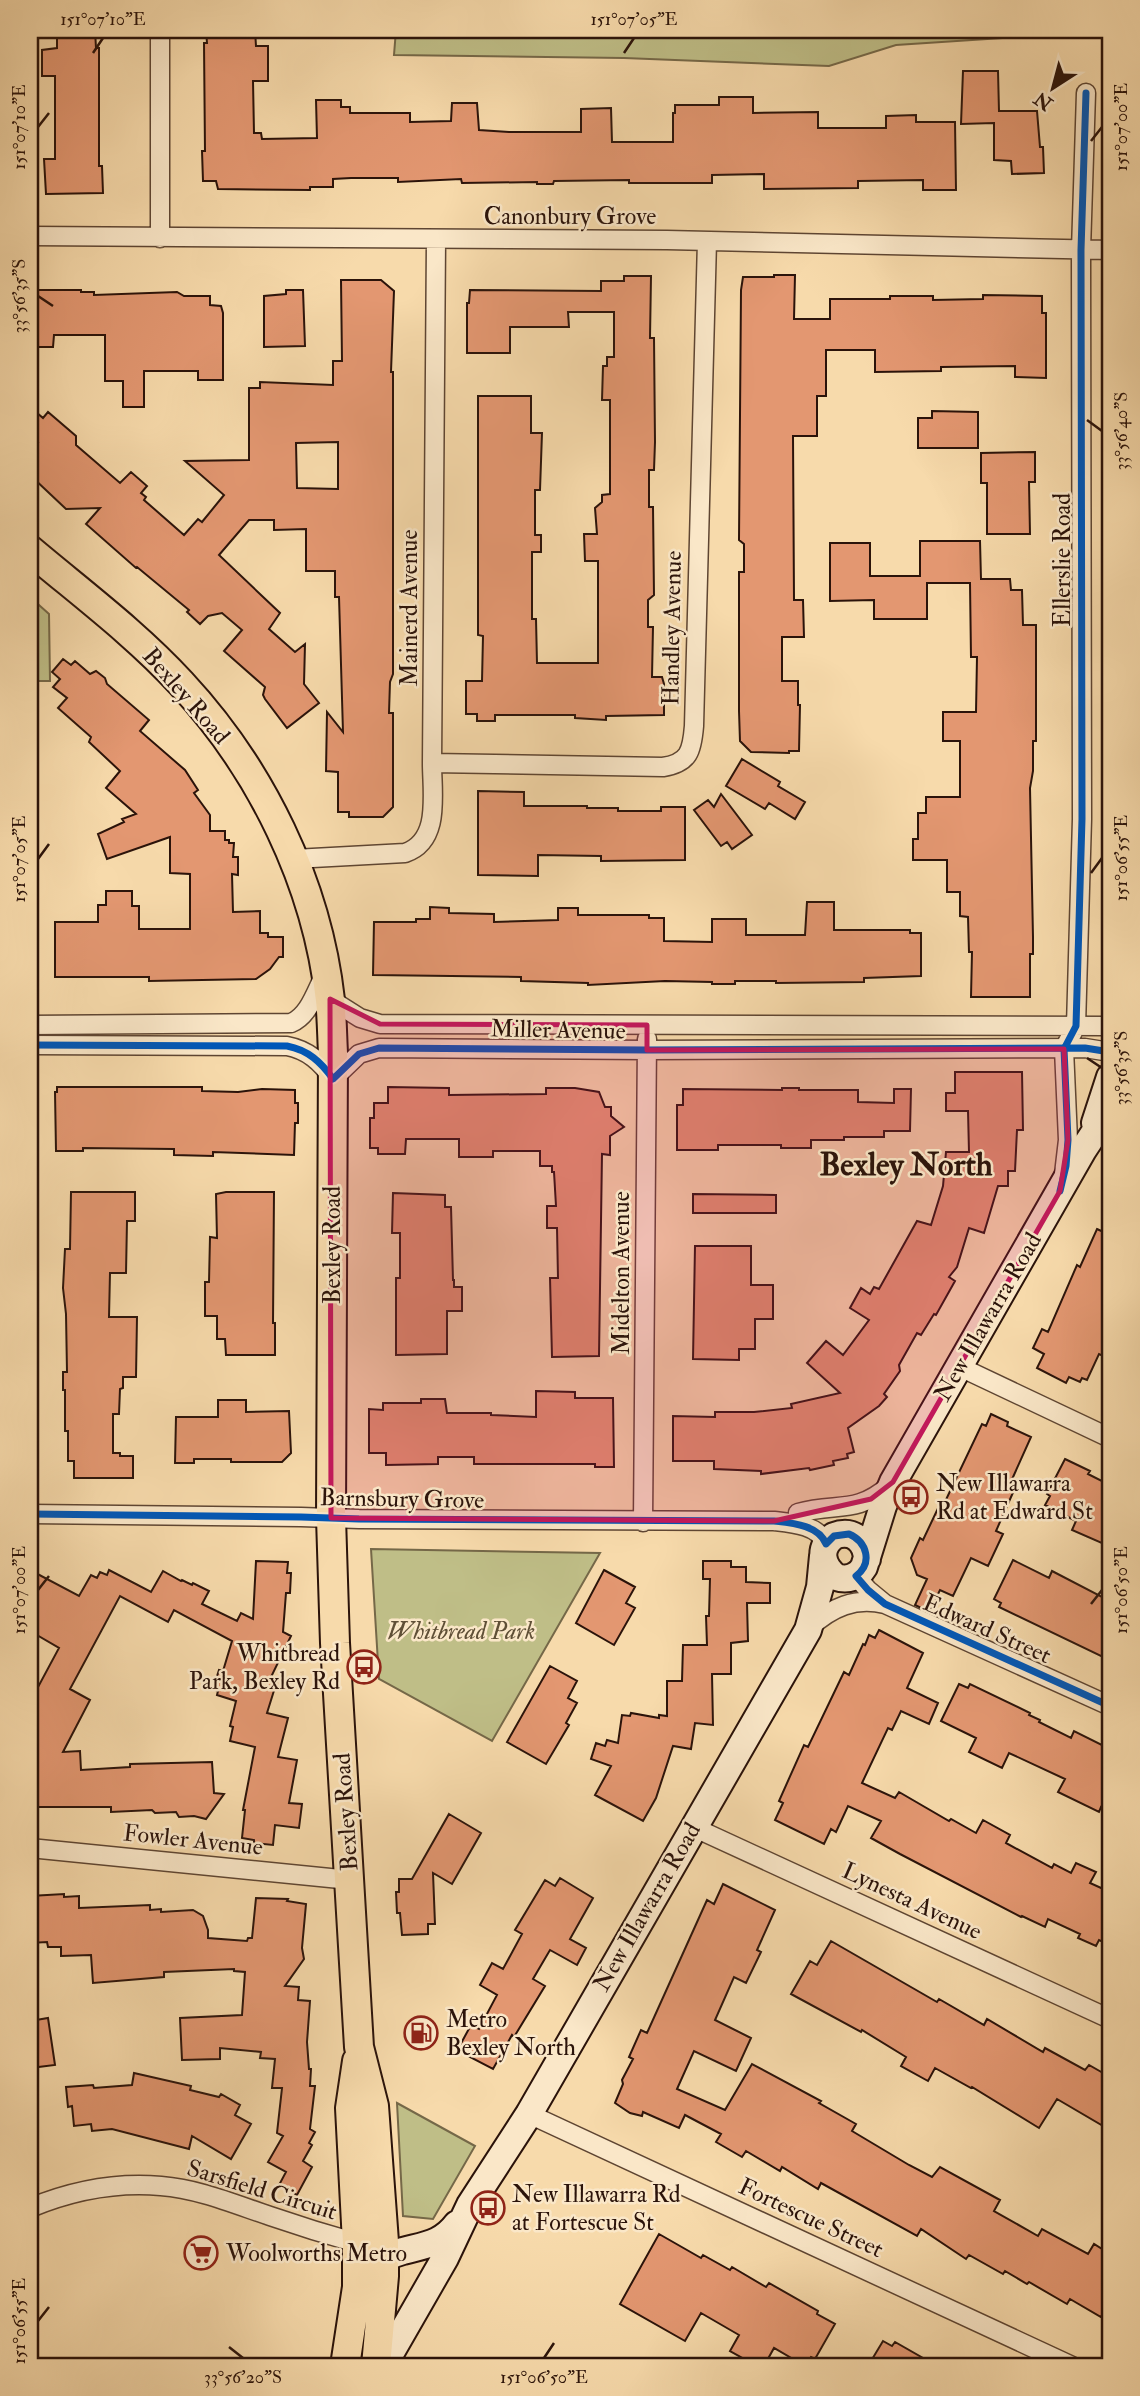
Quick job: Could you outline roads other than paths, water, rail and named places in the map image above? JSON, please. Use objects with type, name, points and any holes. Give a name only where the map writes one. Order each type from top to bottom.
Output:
[{"type":"main road","name":"Bexley Road","points":[[30,550],[143,646],[181,683],[217,726],[251,775],[294,859],[307,899],[328,986],[333,1079],[331,1518],[335,1643],[359,2048],[373,2106],[382,2222],[384,2258],[376,2366]]},
{"type":"main road","name":"New Illawarra Road","points":[[1083,1150],[1110,1077]]},
{"type":"main road","name":"New Illawarra Road","points":[[383,2366],[445,2258],[470,2205],[529,2114],[807,1630],[827,1607],[839,1585],[856,1571],[893,1482],[1059,1191],[1110,1109]]},
{"type":"main road","name":"New Illawarra Road","points":[[807,1630],[834,1542],[893,1482]]},
{"type":"main road","points":[[854,1535],[861,1541],[866,1552],[856,1571],[840,1578],[830,1572],[834,1542],[854,1535]]},
{"type":"main road","name":"Bexley Road","points":[[345,2366],[357,2287],[350,2108],[359,2048]]},
{"type":"main road","points":[[357,2287],[369,2270],[384,2258],[433,2244],[449,2234],[470,2205]]},
{"type":"main road","points":[[382,2222],[390,2235],[401,2244],[416,2248]]},
{"type":"street","points":[[160,30],[160,238]]},
{"type":"street","name":"Ellerslie Road","points":[[1076,1026],[1082,819],[1081,250],[1087,93]]},
{"type":"street","name":"Canonbury Grove","points":[[30,236],[707,241],[1110,250]]},
{"type":"street","name":"Mainerd Avenue","points":[[294,859],[325,855],[405,853],[420,845],[426,838],[431,820],[436,240]]},
{"type":"street","name":"Handley Avenue","points":[[432,763],[663,767],[678,764],[689,753],[694,726],[707,241]]},
{"type":"street","points":[[30,1025],[291,1023],[299,1020],[328,986]]},
{"type":"street","name":"Miller Avenue","points":[[328,986],[360,1018],[380,1024],[1110,1026]]},
{"type":"street","name":"Midelton Avenue","points":[[643,1522],[647,1025]]},
{"type":"street","points":[[1059,1191],[1066,1166],[1068,1140],[1064,1049],[1076,1026]]},
{"type":"street","points":[[30,1045],[288,1046],[310,1054],[333,1079]]},
{"type":"street","name":"Miller Avenue","points":[[333,1079],[359,1054],[379,1048],[1064,1049],[1110,1052]]},
{"type":"street","points":[[960,1367],[1110,1437]]},
{"type":"street","points":[[798,1513],[816,1508],[861,1504],[893,1482]]},
{"type":"street","name":"Barnsbury Grove","points":[[30,1514],[643,1522],[774,1521],[797,1524],[834,1542],[838,1525],[828,1517],[810,1513],[798,1513],[774,1521]]},
{"type":"street","name":"Edward Street","points":[[856,1571],[868,1590],[885,1604],[1110,1706]]},
{"type":"street","points":[[807,1630],[845,1604],[860,1601],[885,1604]]},
{"type":"street","name":"Lynesta Avenue","points":[[693,1827],[1110,2019]]},
{"type":"street","name":"Fowler Avenue","points":[[30,1848],[350,1880]]},
{"type":"street","name":"Fortescue Street","points":[[529,2114],[1072,2366]]},
{"type":"street","name":"Sarsfield Circuit","points":[[30,2208],[59,2196],[108,2187],[162,2186],[209,2195],[357,2244]]},
{"type":"place","name":"New Illawarra Rd at Edward St","points":[[911,1497]]},
{"type":"place","name":"Whitbread Park, Bexley Rd","points":[[364,1667]]},
{"type":"place","name":"Metro Bexley North","points":[[421,2033]]},
{"type":"place","name":"New Illawarra Rd at Fortescue St","points":[[488,2208]]},
{"type":"place","name":"Woolworths Metro","points":[[201,2253]]},
{"type":"district","name":"Bexley North","points":[[906,1165]]},
{"type":"park label","name":"Whitbread Park","points":[[461,1631]]}]
